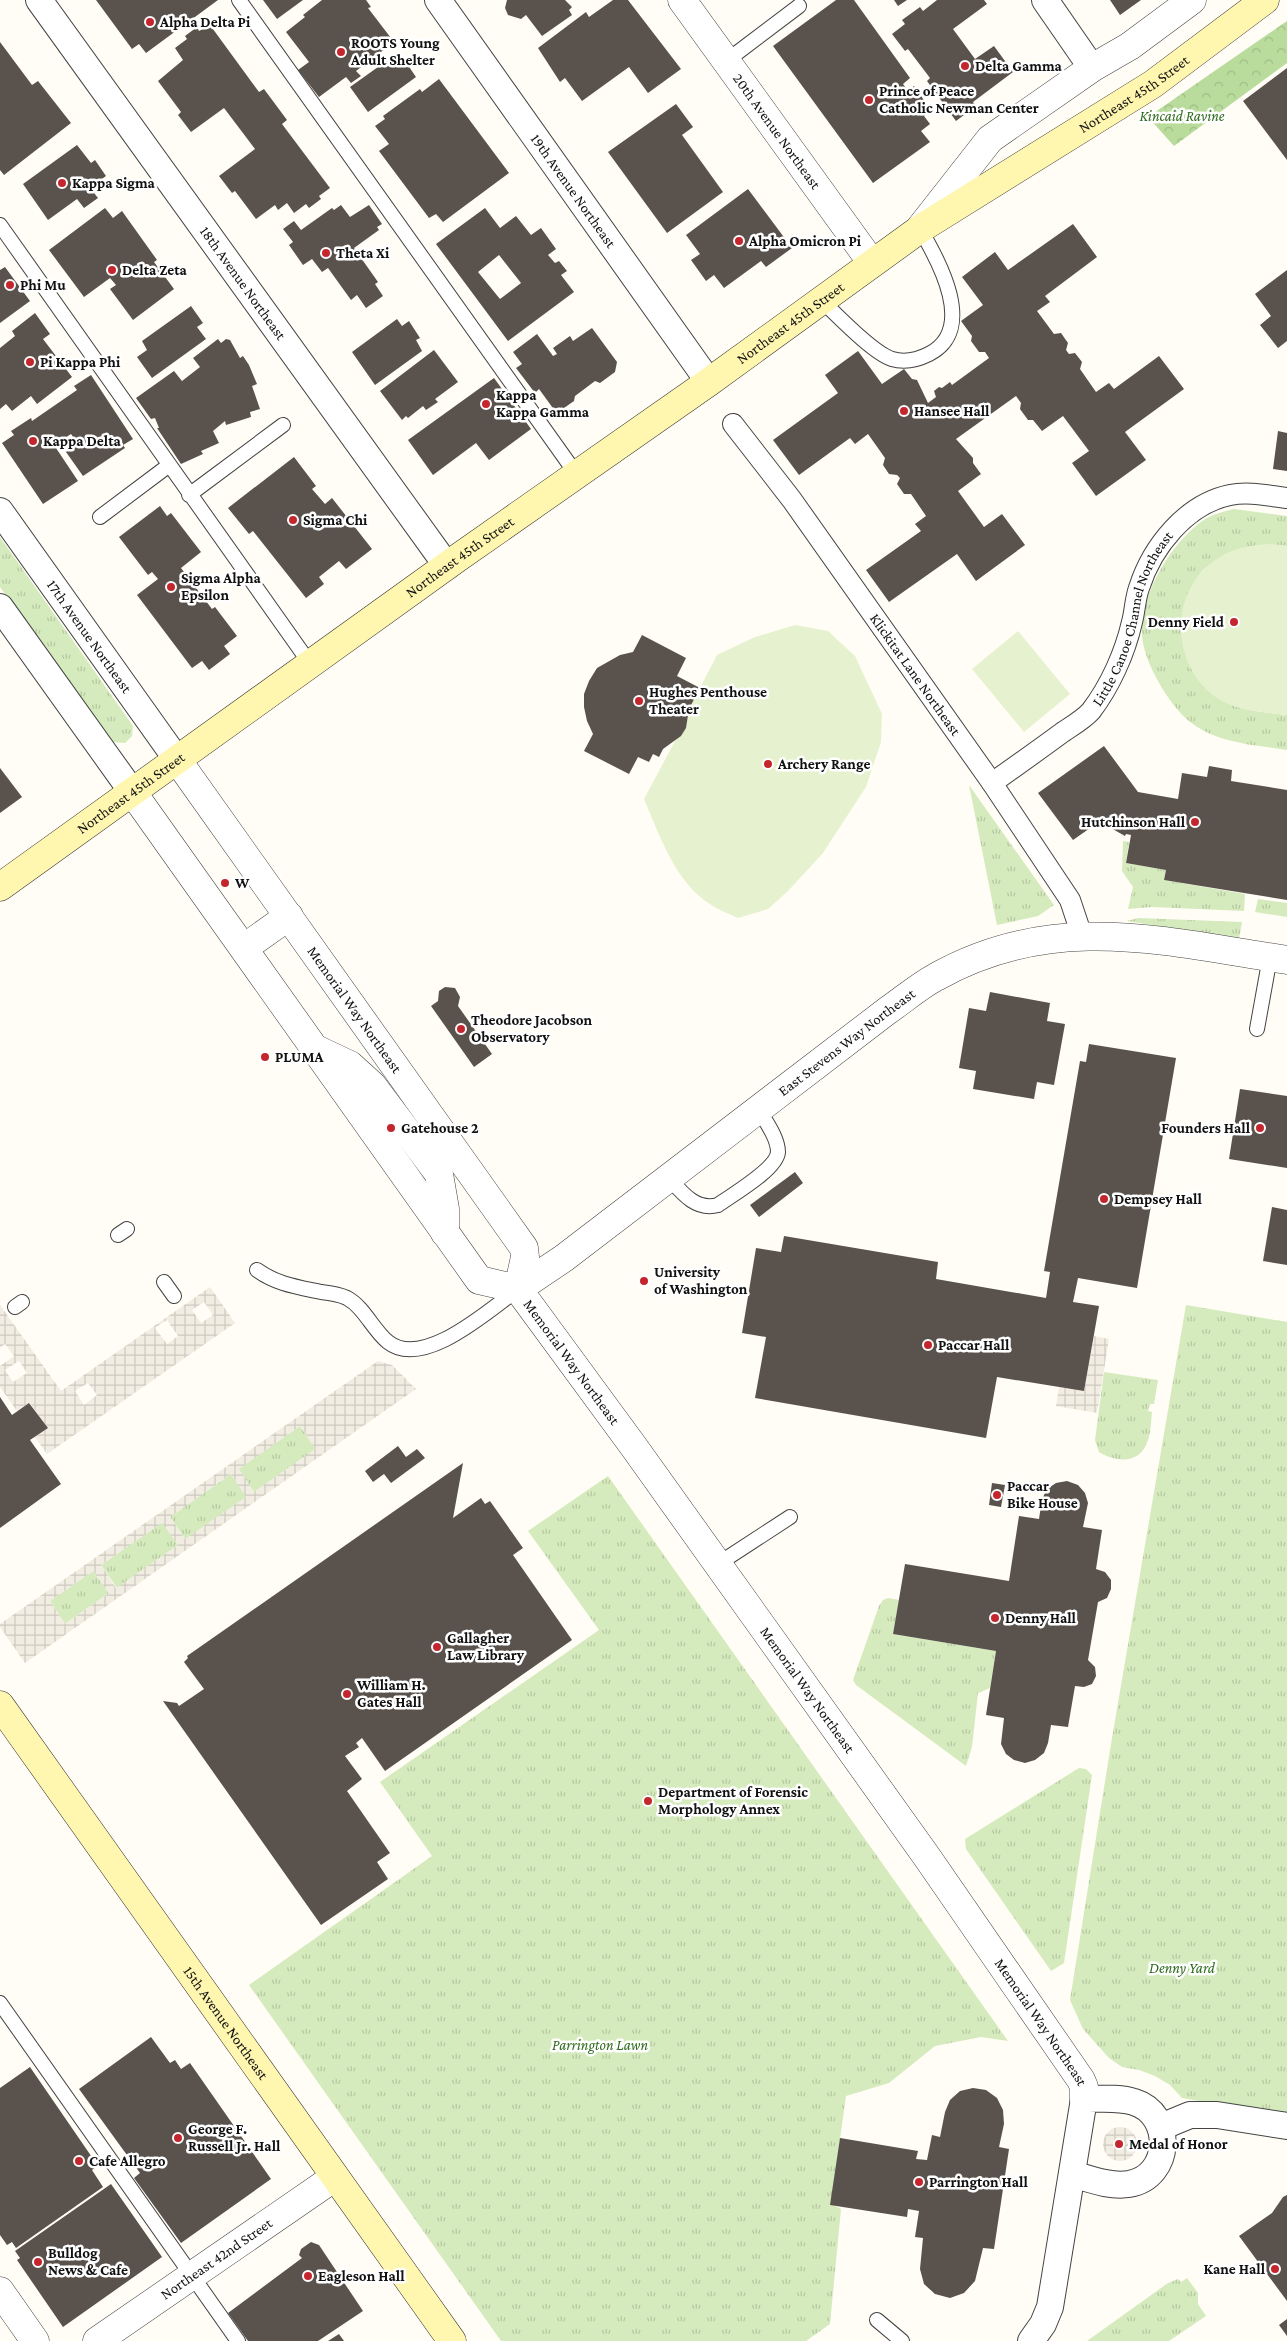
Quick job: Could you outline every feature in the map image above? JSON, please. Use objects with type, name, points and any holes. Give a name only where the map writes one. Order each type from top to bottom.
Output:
[{"type":"main road","name":"Northeast 45th Street","points":[[1,885],[178,761],[447,566],[709,382],[920,229],[1153,84],[1265,0]]},
{"type":"main road","name":"15th Avenue Northeast","points":[[0,1705],[452,2341]]},
{"type":"street","name":"18th Avenue Northeast","points":[[39,0],[447,566]]},
{"type":"street","name":"19th Avenue Northeast","points":[[438,0],[709,382]]},
{"type":"street","name":"20th Avenue Northeast","points":[[682,0],[872,263]]},
{"type":"street","points":[[1045,0],[1092,68]]},
{"type":"street","name":"Northeast 45th Street","points":[[920,229],[990,139],[1092,68],[1130,46],[1192,0]]},
{"type":"street","name":"Klickitat Lane Northeast","points":[[733,424],[792,500],[992,782],[1070,900],[1082,936]]},
{"type":"street","name":"Little Canoe Channel Northeast","points":[[992,782],[1090,713],[1108,685],[1125,645],[1132,622],[1138,589],[1149,561],[1166,537],[1188,516],[1213,500],[1231,494],[1250,493],[1287,498]]},
{"type":"street","name":"17th Avenue Northeast","points":[[0,511],[178,761]]},
{"type":"street","points":[[0,607],[244,948],[289,916]]},
{"type":"street","name":"Memorial Way Northeast","points":[[178,761],[524,1248],[526,1257],[518,1290]]},
{"type":"street","name":"East Stevens Way Northeast","points":[[518,1290],[564,1258],[887,1012],[936,977],[997,950],[1042,940],[1110,935],[1176,941],[1278,958]]},
{"type":"street","name":"Memorial Way Northeast","points":[[244,948],[315,1049],[350,1064],[372,1085],[439,1174],[445,1209],[445,1233],[479,1280],[518,1290],[718,1564],[927,1857],[1081,2080],[1084,2087],[1084,2099]]},
{"type":"street","points":[[1031,2341],[1043,2324],[1050,2306],[1084,2099],[1133,2102],[1145,2107],[1154,2115],[1161,2127],[1163,2149],[1160,2160],[1145,2178],[1131,2184],[1115,2185],[1072,2174]]},
{"type":"street","points":[[1161,2127],[1190,2115],[1208,2115],[1287,2126]]},
{"type":"street","name":"Northeast 42nd Street","points":[[96,2341],[335,2177]]},
{"type":"street","points":[[0,2291],[35,2341]]},
{"type":"lane","points":[[239,0],[577,475]]},
{"type":"lane","points":[[726,62],[799,6]]},
{"type":"lane","points":[[0,225],[168,466],[311,665]]},
{"type":"lane","points":[[821,300],[872,346],[890,359],[904,361],[918,359],[934,351],[945,342],[951,330],[952,316],[949,291],[933,251],[920,229]]},
{"type":"lane","points":[[189,494],[283,425]]},
{"type":"lane","points":[[100,516],[168,466]]},
{"type":"lane","points":[[1257,1029],[1278,958]]},
{"type":"lane","points":[[669,1178],[694,1202],[709,1207],[718,1205],[771,1166],[778,1152],[776,1141],[759,1110]]},
{"type":"lane","name":"East Stevens Way Northeast","points":[[257,1270],[270,1279],[338,1294],[349,1299],[384,1338],[391,1344],[403,1349],[423,1349],[445,1340],[518,1290]]},
{"type":"lane","points":[[164,1282],[174,1296]]},
{"type":"lane","points":[[718,1564],[790,1517]]},
{"type":"lane","points":[[0,2003],[238,2341]]},
{"type":"lane","points":[[877,2320],[902,2341]]},
{"type":"green space","name":"Kincaid Ravine","points":[[1287,21],[1287,63],[1174,146],[1148,117]]},
{"type":"green space","points":[[1234,509],[1287,516],[1287,546],[1264,545],[1230,553],[1201,572],[1196,677],[1206,688],[1226,702],[1260,712],[1287,715],[1287,750],[1223,739],[1199,728],[1189,721],[1173,704],[1158,682],[1143,646],[1142,619],[1146,603],[1160,570],[1181,541],[1205,519]]},
{"type":"green space","points":[[0,537],[133,726],[132,736],[125,743],[110,742],[0,587]]},
{"type":"green space","name":"Denny Field","points":[[1271,544],[1287,546],[1287,715],[1233,706],[1217,698],[1202,685],[1191,668],[1184,649],[1181,630],[1183,610],[1189,592],[1199,575],[1214,561],[1227,553],[1248,546]]},
{"type":"green space","name":"Archery Range","points":[[795,625],[828,631],[855,656],[882,714],[881,742],[866,787],[823,853],[788,891],[768,909],[738,918],[708,903],[684,879],[675,867],[661,840],[644,799],[675,741],[686,728],[689,709],[717,655],[755,637]]},
{"type":"green space","points":[[1018,631],[1070,694],[1024,732],[972,669]]},
{"type":"green space","points":[[969,785],[1054,905],[1038,916],[997,925]]},
{"type":"green space","points":[[1123,841],[1129,842],[1126,863],[1166,870],[1164,880],[1245,894],[1244,911],[1152,907],[1128,909],[1133,887],[1122,871]]},
{"type":"green space","points":[[1258,899],[1287,903],[1287,917],[1255,912]]},
{"type":"green space","points":[[1138,918],[1242,922],[1239,939],[1127,921]]},
{"type":"green space","name":"Denny Yard","points":[[1186,1305],[1287,1322],[1287,2117],[1182,2098],[1170,2085],[1155,2076],[1139,2070],[1122,2067],[1109,2058],[1083,2029],[1070,2000],[1112,1738]]},
{"type":"green space","points":[[1104,1372],[1158,1380],[1154,1404],[1150,1404],[1148,1411],[1152,1412],[1145,1448],[1140,1454],[1128,1459],[1113,1458],[1099,1452],[1095,1440]]},
{"type":"green space","points":[[300,1426],[316,1449],[254,1492],[238,1469]]},
{"type":"green space","points":[[231,1474],[247,1497],[186,1540],[170,1517]]},
{"type":"green space","name":"Parrington Lawn","points":[[608,1476],[1008,2041],[981,2037],[935,2046],[889,2083],[846,2096],[831,2204],[841,2209],[830,2324],[806,2341],[501,2341],[249,1985],[432,1856],[380,1782],[599,1630],[528,1531]]},
{"type":"green space","points":[[162,1522],[178,1545],[117,1588],[101,1565]]},
{"type":"green space","points":[[93,1571],[109,1593],[65,1624],[50,1601]]},
{"type":"green space","points":[[888,1598],[899,1600],[893,1634],[996,1651],[990,1688],[978,1693],[972,1747],[966,1766],[856,1685],[853,1680],[879,1606],[883,1600]]},
{"type":"green space","points":[[1079,1768],[1086,1769],[1092,1775],[1064,1963],[1051,1971],[966,1849],[965,1839]]},
{"type":"green space","points":[[1187,2278],[1198,2293],[1198,2304],[1206,2316],[1169,2341],[1087,2341],[1168,2283],[1178,2279],[1181,2282]]},
{"type":"shaded area","points":[[210,1287],[235,1323],[47,1454],[35,1437],[48,1428],[30,1403],[17,1411],[0,1387],[0,1366],[14,1356],[5,1344],[0,1348],[0,1305],[61,1391]],"holes":[[[204,1302],[213,1315],[201,1323],[192,1310]],[[167,1320],[178,1336],[167,1344],[155,1328]],[[19,1361],[27,1373],[13,1382],[5,1370]],[[88,1383],[97,1395],[84,1405],[75,1391]]]},
{"type":"shaded area","points":[[1094,1336],[1109,1339],[1097,1413],[1056,1406],[1059,1387],[1084,1391]]},
{"type":"shaded area","points":[[378,1361],[392,1365],[416,1389],[25,1663],[0,1627],[0,1624]],"holes":[[[300,1426],[315,1449],[254,1492],[239,1469]],[[231,1474],[246,1497],[185,1539],[170,1517]],[[162,1523],[178,1545],[116,1588],[101,1565]],[[93,1571],[109,1593],[65,1624],[50,1601]]]},
{"type":"shaded area","points":[[1120,2127],[1127,2128],[1132,2132],[1136,2137],[1136,2151],[1132,2156],[1127,2160],[1120,2161],[1113,2160],[1108,2156],[1104,2151],[1103,2144],[1104,2137],[1108,2132],[1113,2128]]},
{"type":"building","name":"Alpha Delta Pi","points":[[96,0],[218,0],[146,53],[139,44],[132,49]]},
{"type":"building","points":[[263,0],[303,0],[277,19]]},
{"type":"building","name":"ROOTS Young Adult Shelter","points":[[322,0],[366,0],[371,7],[368,8],[394,42],[356,71],[361,76],[351,83],[346,77],[319,97],[298,70],[309,62],[286,32]]},
{"type":"building","points":[[507,0],[565,0],[572,7],[569,10],[572,15],[542,36],[526,15],[521,19],[508,15],[505,8]]},
{"type":"building","points":[[613,0],[628,0],[681,69],[648,93],[629,67],[582,101],[565,78],[560,82],[538,48],[586,12],[589,17]]},
{"type":"building","name":"Prince of Peace Catholic Newman Center","points":[[836,0],[854,0],[910,78],[903,84],[908,91],[914,86],[931,110],[924,116],[930,124],[921,131],[930,142],[873,183],[773,46]]},
{"type":"building","points":[[894,0],[907,0],[898,6]]},
{"type":"building","name":"Delta Gamma","points":[[937,0],[984,0],[987,4],[953,29],[975,59],[994,46],[1013,72],[973,102],[976,106],[956,121],[927,81],[930,78],[908,49],[905,51],[892,34],[905,24],[902,20],[920,7],[923,11]]},
{"type":"building","points":[[1110,0],[1141,0],[1120,15]]},
{"type":"building","points":[[210,25],[259,92],[264,89],[287,120],[282,124],[330,188],[319,196],[321,199],[309,208],[306,204],[294,213],[287,203],[278,210],[275,205],[256,219],[235,191],[232,193],[219,176],[255,149],[224,108],[191,132],[178,115],[181,112],[158,81],[183,60],[175,48],[187,39],[185,36],[197,27],[199,31]]},
{"type":"building","points":[[0,42],[32,85],[38,81],[71,123],[4,175],[0,170]]},
{"type":"building","points":[[399,52],[416,77],[368,112],[350,87]]},
{"type":"building","points":[[1287,68],[1287,160],[1243,101]]},
{"type":"building","points":[[439,79],[509,173],[443,222],[436,214],[429,218],[379,151],[389,144],[375,126],[385,119],[383,116],[420,89],[422,92]]},
{"type":"building","points":[[676,104],[693,127],[682,135],[723,192],[667,233],[608,152]]},
{"type":"building","name":"Kappa Sigma","points":[[77,145],[91,163],[95,160],[106,176],[99,181],[103,186],[94,193],[98,198],[84,208],[77,199],[48,220],[23,184]]},
{"type":"building","name":"Alpha Omicron Pi","points":[[748,189],[792,248],[766,267],[761,261],[724,288],[714,275],[706,281],[691,260],[700,254],[686,235]]},
{"type":"building","name":"Theta Xi","points":[[341,205],[350,217],[369,205],[382,224],[377,227],[379,230],[354,248],[378,282],[375,284],[383,296],[366,308],[357,295],[351,300],[328,268],[322,272],[312,259],[303,265],[289,245],[293,242],[283,229],[294,221],[301,230],[332,208],[334,210]]},
{"type":"building","name":"Delta Zeta","points":[[105,208],[113,218],[122,211],[157,260],[154,262],[174,289],[133,320],[110,289],[116,285],[110,278],[84,297],[49,250]]},
{"type":"building","points":[[485,208],[500,228],[516,216],[531,235],[541,228],[556,249],[548,255],[555,263],[559,261],[567,271],[561,275],[574,292],[508,341],[436,244]],"holes":[[[499,255],[521,283],[500,299],[478,272]]]},
{"type":"building","name":"Hansee Hall","points":[[1073,224],[1097,257],[1045,296],[1050,302],[1037,311],[1054,334],[1061,333],[1068,343],[1066,350],[1069,354],[1075,353],[1082,362],[1080,369],[1096,392],[1109,383],[1114,389],[1159,356],[1184,389],[1125,432],[1146,460],[1096,496],[1072,463],[1089,451],[1063,416],[1042,431],[1033,420],[1028,420],[1020,409],[1021,403],[1016,396],[956,439],[973,458],[973,463],[981,474],[958,491],[984,527],[1002,514],[1025,545],[976,581],[957,554],[889,602],[866,570],[921,531],[915,524],[926,516],[911,494],[904,494],[897,484],[900,478],[897,475],[889,474],[883,465],[885,458],[868,434],[855,444],[850,438],[799,475],[773,440],[838,393],[825,375],[858,351],[882,384],[904,369],[912,379],[917,380],[928,403],[936,397],[934,391],[939,387],[942,388],[950,382],[952,385],[989,358],[985,352],[979,352],[971,341],[972,336],[961,321],[983,305],[962,277],[995,252],[1008,270]]},
{"type":"building","name":"Phi Mu","points":[[5,267],[30,301],[0,323],[0,270]]},
{"type":"building","points":[[1287,270],[1287,341],[1278,348],[1260,325],[1271,316],[1255,294]]},
{"type":"building","points":[[191,306],[203,323],[197,327],[206,339],[152,378],[137,357],[147,350],[142,341]]},
{"type":"building","name":"Pi Kappa Phi","points":[[35,313],[50,334],[43,339],[72,377],[37,404],[31,396],[12,411],[6,404],[0,409],[0,348],[15,336],[12,331]]},
{"type":"building","points":[[397,319],[402,326],[409,321],[420,338],[416,340],[422,351],[375,385],[352,352]]},
{"type":"building","points":[[592,328],[617,362],[615,372],[600,383],[595,381],[575,396],[574,401],[564,408],[555,411],[539,389],[535,393],[516,368],[522,364],[513,352],[537,334],[553,356],[557,354],[553,348],[570,336],[573,341]]},
{"type":"building","points":[[218,339],[221,343],[226,339],[230,340],[240,358],[243,356],[249,365],[257,384],[252,386],[260,409],[250,412],[251,417],[226,425],[225,421],[213,431],[219,443],[201,451],[203,454],[181,464],[157,428],[159,428],[155,418],[151,419],[136,398],[174,371],[182,381],[200,367],[193,358]]},
{"type":"building","points":[[434,350],[458,382],[435,399],[438,402],[426,410],[423,406],[408,418],[406,416],[402,420],[380,391]]},
{"type":"building","name":"Kappa Delta","points":[[91,375],[133,439],[123,445],[125,448],[83,476],[66,452],[78,444],[71,434],[54,445],[78,481],[43,504],[2,443],[14,435],[11,431],[31,418],[32,421],[77,390],[74,386]]},
{"type":"building","name":"Kappa Kappa Gamma","points":[[494,378],[531,429],[489,460],[476,443],[433,475],[408,440]]},
{"type":"building","points":[[1278,431],[1287,433],[1287,471],[1273,469]]},
{"type":"building","name":"Sigma Chi","points":[[294,457],[316,486],[312,489],[325,504],[332,498],[372,549],[346,569],[339,561],[319,577],[324,584],[306,598],[253,531],[249,534],[228,508]]},
{"type":"building","name":"Sigma Alpha Epsilon","points":[[160,506],[167,516],[171,513],[201,552],[181,568],[212,609],[215,607],[237,636],[224,646],[230,654],[209,670],[202,661],[192,668],[137,595],[158,579],[152,572],[148,575],[119,537]]},
{"type":"building","name":"Hughes Penthouse Theater","points":[[642,635],[686,658],[677,676],[700,688],[689,709],[686,728],[681,736],[663,749],[659,757],[653,754],[649,762],[638,757],[629,774],[584,751],[593,734],[587,721],[584,694],[597,668],[620,655],[633,652]]},
{"type":"building","name":"Hutchinson Hall","points":[[1104,746],[1138,792],[1178,799],[1182,773],[1207,777],[1209,766],[1232,770],[1231,781],[1287,790],[1287,900],[1164,880],[1166,870],[1126,863],[1131,835],[1126,834],[1125,836],[1102,823],[1103,819],[1073,840],[1038,793]]},
{"type":"building","points":[[0,768],[22,797],[0,813]]},
{"type":"building","name":"Theodore Jacobson Observatory","points":[[445,987],[455,988],[460,997],[458,1006],[492,1054],[474,1067],[431,1006],[438,1001],[439,991]]},
{"type":"building","points":[[990,992],[1050,1003],[1047,1021],[1065,1024],[1054,1085],[1037,1082],[1034,1099],[973,1089],[976,1071],[959,1068],[969,1008],[986,1011]]},
{"type":"building","name":"Paccar Hall","points":[[1089,1044],[1176,1058],[1137,1288],[1078,1278],[1073,1302],[1099,1306],[1084,1391],[997,1377],[986,1438],[755,1398],[766,1337],[742,1333],[756,1248],[781,1252],[784,1236],[938,1262],[936,1279],[1046,1298],[1050,1272],[1044,1271],[1080,1061],[1086,1062]]},
{"type":"building","name":"Founders Hall","points":[[1240,1089],[1287,1096],[1287,1168],[1229,1159]]},
{"type":"building","points":[[795,1172],[803,1183],[759,1217],[750,1205]]},
{"type":"building","points":[[1272,1207],[1287,1210],[1287,1265],[1263,1261]]},
{"type":"building","points":[[0,1397],[12,1415],[29,1403],[48,1428],[30,1440],[61,1484],[0,1528]]},
{"type":"building","points":[[398,1446],[406,1457],[417,1449],[425,1458],[391,1483],[384,1474],[373,1482],[365,1471]]},
{"type":"building","name":"William H. Gates Hall","points":[[463,1463],[453,1518],[481,1498],[485,1504],[490,1501],[523,1548],[513,1555],[572,1640],[385,1771],[362,1738],[356,1743],[359,1747],[345,1756],[362,1779],[347,1791],[390,1853],[377,1862],[388,1879],[321,1925],[163,1701],[177,1703],[179,1706],[204,1689],[184,1662],[188,1658],[187,1656]]},
{"type":"building","name":"Denny Hall","points":[[1067,1481],[1078,1485],[1085,1493],[1088,1503],[1083,1527],[1102,1530],[1096,1569],[1105,1572],[1111,1580],[1111,1589],[1107,1598],[1098,1602],[1088,1660],[1095,1667],[1096,1676],[1092,1684],[1084,1687],[1075,1686],[1068,1727],[1051,1725],[1044,1753],[1035,1760],[1025,1763],[1014,1760],[1006,1754],[1001,1744],[1004,1718],[986,1715],[996,1651],[893,1634],[905,1564],[1009,1581],[1019,1516],[1039,1519],[1042,1499],[1047,1489],[1056,1483]]},
{"type":"building","name":"Paccar Bike House","points":[[992,1483],[1005,1485],[1001,1507],[989,1505]]},
{"type":"building","name":"George F. Russell Jr. Hall","points":[[151,2037],[170,2063],[175,2060],[181,2069],[190,2063],[271,2179],[181,2243],[134,2178],[140,2173],[79,2089]]},
{"type":"building","points":[[30,2067],[98,2166],[92,2170],[103,2187],[16,2248],[12,2242],[7,2245],[0,2235],[0,2088]]},
{"type":"building","name":"Parrington Hall","points":[[973,2088],[986,2090],[997,2098],[1003,2110],[1004,2124],[999,2147],[1009,2149],[994,2249],[983,2248],[975,2281],[964,2293],[950,2298],[935,2294],[924,2284],[920,2269],[923,2238],[915,2237],[919,2211],[908,2209],[907,2217],[830,2205],[840,2138],[918,2151],[916,2159],[927,2160],[932,2135],[940,2137],[945,2112],[950,2100],[960,2091]]},
{"type":"building","points":[[111,2184],[162,2257],[63,2327],[17,2260],[20,2258],[15,2251]]},
{"type":"building","name":"Kane Hall","points":[[1287,2195],[1287,2301],[1239,2236],[1272,2213],[1283,2197]]},
{"type":"building","name":"Eagleson Hall","points":[[311,2242],[319,2245],[363,2311],[318,2341],[248,2341],[228,2313],[302,2258],[299,2255],[301,2249]]},
{"type":"building","points":[[1287,2319],[1287,2336],[1279,2325]]},
{"type":"building","points":[[339,2334],[344,2341],[328,2341]]},
{"type":"place","name":"Alpha Delta Pi","points":[[150,22]]},
{"type":"place","name":"ROOTS Young Adult Shelter","points":[[341,52]]},
{"type":"place","name":"Delta Gamma","points":[[965,66]]},
{"type":"place","name":"Prince of Peace Catholic Newman Center","points":[[869,100]]},
{"type":"place","name":"Kappa Sigma","points":[[62,183]]},
{"type":"place","name":"Alpha Omicron Pi","points":[[739,241]]},
{"type":"place","name":"Theta Xi","points":[[326,253]]},
{"type":"place","name":"Delta Zeta","points":[[112,270]]},
{"type":"place","name":"Phi Mu","points":[[10,285]]},
{"type":"place","name":"Pi Kappa Phi","points":[[30,362]]},
{"type":"place","name":"Kappa Kappa Gamma","points":[[486,404]]},
{"type":"place","name":"Hansee Hall","points":[[904,411]]},
{"type":"place","name":"Kappa Delta","points":[[33,441]]},
{"type":"place","name":"Sigma Chi","points":[[293,520]]},
{"type":"place","name":"Sigma Alpha Epsilon","points":[[171,587]]},
{"type":"place","name":"Denny Field","points":[[1234,622]]},
{"type":"place","name":"Hughes Penthouse Theater","points":[[639,701]]},
{"type":"place","name":"Archery Range","points":[[768,764]]},
{"type":"place","name":"Hutchinson Hall","points":[[1195,822]]},
{"type":"place","name":"W","points":[[225,883]]},
{"type":"place","name":"Theodore Jacobson Observatory","points":[[461,1029]]},
{"type":"place","name":"PLUMA","points":[[265,1057]]},
{"type":"place","name":"Gatehouse 2","points":[[391,1128]]},
{"type":"place","name":"Founders Hall","points":[[1260,1128]]},
{"type":"place","name":"Dempsey Hall","points":[[1104,1199]]},
{"type":"place","name":"University of Washington","points":[[644,1281]]},
{"type":"place","name":"Paccar Hall","points":[[928,1345]]},
{"type":"place","name":"Paccar Bike House","points":[[997,1495]]},
{"type":"place","name":"Denny Hall","points":[[995,1618]]},
{"type":"place","name":"Gallagher Law Library","points":[[437,1647]]},
{"type":"place","name":"William H. Gates Hall","points":[[347,1694]]},
{"type":"place","name":"Department of Forensic Morphology Annex","points":[[648,1801]]},
{"type":"place","name":"George F. Russell Jr. Hall","points":[[178,2138]]},
{"type":"place","name":"Medal of Honor","points":[[1119,2144]]},
{"type":"place","name":"Cafe Allegro","points":[[79,2161]]},
{"type":"place","name":"Parrington Hall","points":[[919,2182]]},
{"type":"place","name":"Bulldog News & Cafe","points":[[38,2262]]},
{"type":"place","name":"Kane Hall","points":[[1275,2269]]},
{"type":"place","name":"Eagleson Hall","points":[[308,2276]]}]
